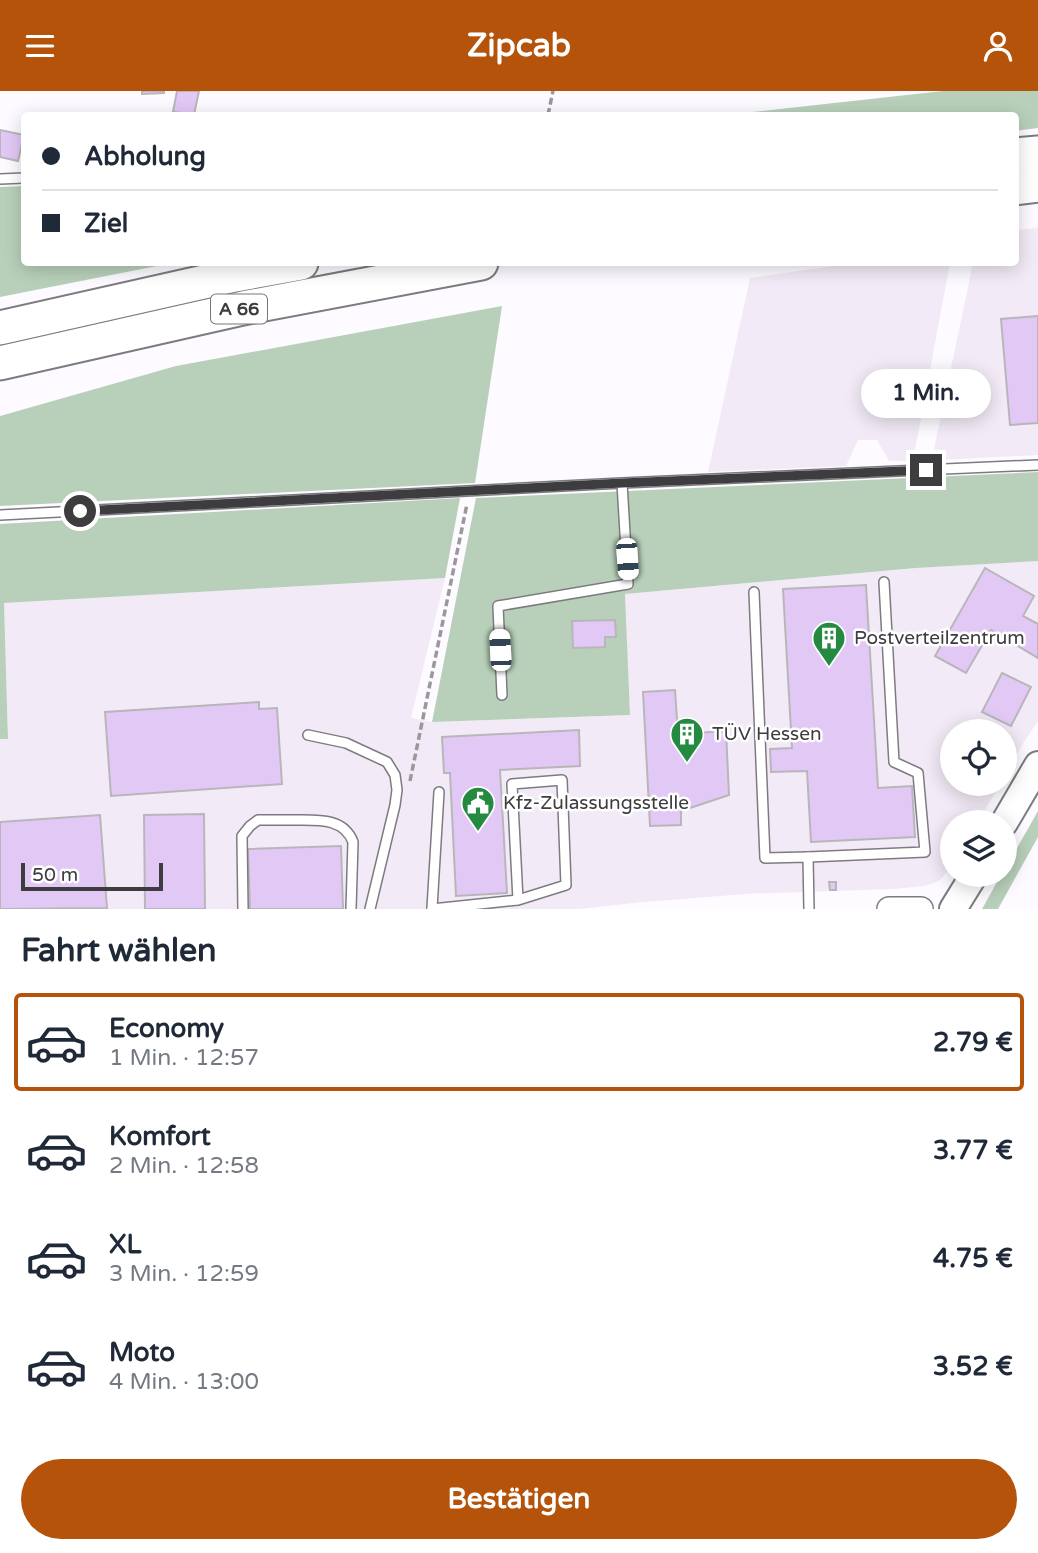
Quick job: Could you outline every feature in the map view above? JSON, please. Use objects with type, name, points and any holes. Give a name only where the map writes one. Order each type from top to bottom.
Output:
[{"type":"highway","points":[[1019,155],[1038,153]]},
{"type":"highway","points":[[1019,187],[1038,185]]},
{"type":"highway","name":"A 66","points":[[0,328],[284,266]]},
{"type":"highway","name":"A 66","points":[[0,363],[243,308],[465,266]]},
{"type":"main road","points":[[1012,810],[1038,765]]},
{"type":"main road","points":[[953,909],[967,887]]},
{"type":"street","points":[[889,909],[921,909]]},
{"type":"lane","points":[[0,179],[21,178]]},
{"type":"lane","points":[[0,515],[1038,465]]},
{"type":"lane","points":[[502,695],[498,606],[628,585],[622,483]]},
{"type":"lane","points":[[754,592],[765,858],[925,852],[918,773],[894,762],[884,582]]},
{"type":"lane","points":[[308,735],[346,743],[387,762],[395,775],[396,805],[370,909]]},
{"type":"lane","points":[[439,792],[432,909],[518,900],[566,885],[562,780],[512,784],[518,900]]},
{"type":"lane","points":[[243,909],[242,836],[257,820],[325,820],[335,823],[350,834],[353,842],[351,909]]},
{"type":"lane","points":[[808,857],[809,909]]},
{"type":"path","points":[[549,112],[553,91]]},
{"type":"path","points":[[409,788],[470,491]]},
{"type":"shaded area","points":[[1038,228],[1038,455],[943,460],[934,449],[972,266],[1019,266],[1019,230]]},
{"type":"shaded area","points":[[832,266],[949,266],[913,461],[889,461],[877,440],[858,440],[846,466],[708,472],[750,278]]},
{"type":"shaded area","points":[[1038,561],[1038,721],[1017,754],[1017,719],[940,719],[940,796],[993,796],[985,810],[940,810],[940,880],[934,883],[894,889],[745,894],[580,909],[0,909],[0,739],[8,738],[4,603],[445,578],[411,718],[432,722],[630,715],[624,594],[916,568]]},
{"type":"green space","points":[[943,91],[1038,91],[1038,128],[1019,130],[1019,112],[752,112]]},
{"type":"green space","points":[[21,186],[21,266],[157,266],[0,297],[0,187]]},
{"type":"green space","points":[[502,306],[475,483],[0,506],[0,416],[176,366]]},
{"type":"green space","points":[[1038,472],[1038,561],[916,568],[625,594],[630,715],[432,722],[476,498]]},
{"type":"green space","points":[[460,498],[445,578],[4,603],[8,739],[0,739],[0,524]]},
{"type":"green space","points":[[1038,811],[1038,837],[1017,875],[1017,848]]},
{"type":"green space","points":[[994,887],[1010,887],[998,909],[982,909]]},
{"type":"building","points":[[142,91],[164,91],[164,93],[142,94]]},
{"type":"building","points":[[177,91],[199,91],[195,112],[173,112]]},
{"type":"building","points":[[0,130],[21,134],[18,161],[0,157]]},
{"type":"building","points":[[1038,316],[1038,423],[1010,425],[1001,319]]},
{"type":"building","points":[[985,568],[1034,596],[1023,616],[1038,624],[1038,658],[991,630],[966,673],[935,656]]},
{"type":"building","name":"Postverteilzentrum","points":[[866,585],[878,788],[912,786],[915,837],[811,842],[807,771],[771,772],[770,749],[792,748],[783,589]]},
{"type":"building","points":[[615,620],[616,637],[605,637],[605,647],[573,648],[572,621]]},
{"type":"building","points":[[1002,673],[1031,687],[1015,719],[996,719],[982,712]]},
{"type":"building","name":"TÜV Hessen","points":[[675,690],[678,734],[726,731],[729,795],[681,811],[681,825],[650,826],[643,692]]},
{"type":"building","points":[[259,702],[259,709],[277,708],[282,784],[111,796],[105,712]]},
{"type":"building","name":"Kfz-Zulassungsstelle","points":[[579,730],[580,766],[500,770],[507,893],[456,896],[450,773],[444,773],[442,737]]},
{"type":"building","points":[[204,814],[205,909],[145,909],[144,815]]},
{"type":"building","points":[[100,815],[107,908],[0,909],[0,822]]},
{"type":"building","points":[[341,846],[343,909],[250,909],[248,849]]},
{"type":"building","points":[[829,882],[836,882],[836,890],[830,890]]},
{"type":"place","name":"Postverteilzentrum","points":[[829,668]]},
{"type":"place","name":"TÜV Hessen","points":[[687,764]]},
{"type":"place","name":"Kfz-Zulassungsstelle","points":[[478,833]]},
{"type":"route","points":[[80,511],[926,470]]}]
